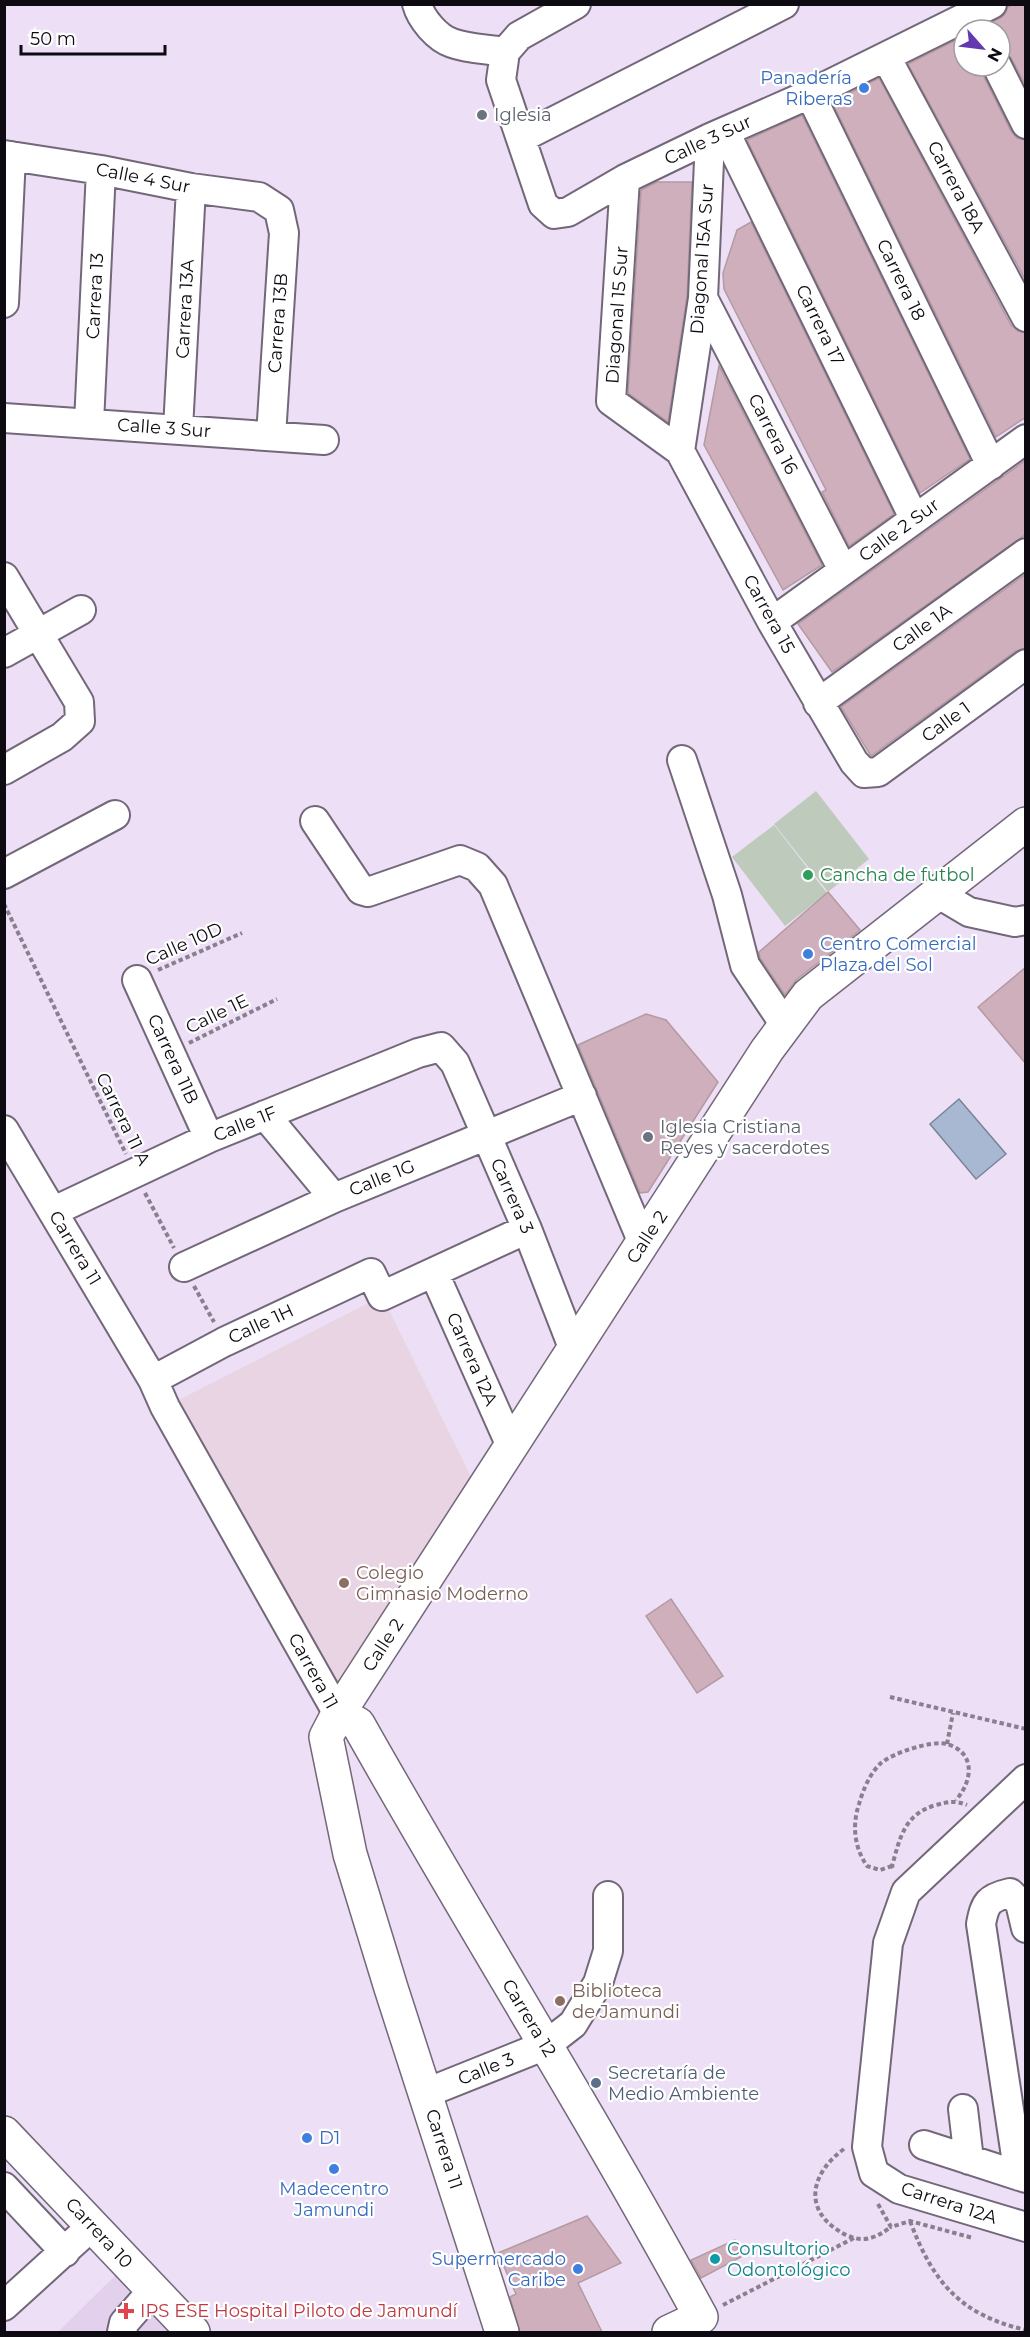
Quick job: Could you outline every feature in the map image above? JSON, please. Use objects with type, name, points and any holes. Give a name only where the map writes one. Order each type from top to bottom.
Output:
[{"type":"main road","name":"Calle 2","points":[[338,1714],[741,1091],[808,995],[1026,824]]},
{"type":"main road","name":"Carrera 12","points":[[338,1714],[358,1724],[465,1913],[591,2121],[705,2325]]},
{"type":"main road","name":"Carrera 11","points":[[338,1714],[326,1737],[350,1854],[501,2332]]},
{"type":"main road","name":"Carrera 10","points":[[4,2133],[193,2332]]},
{"type":"main road","points":[[669,2332],[705,2325]]},
{"type":"street","points":[[417,4],[420,15],[450,43],[505,52]]},
{"type":"street","points":[[576,4],[519,36],[505,52],[501,80],[521,138],[784,4]]},
{"type":"street","name":"Calle 3 Sur","points":[[521,138],[543,204],[554,214],[568,212],[625,179],[885,57],[981,16]]},
{"type":"street","name":"Carrera 18A","points":[[885,57],[1026,317]]},
{"type":"street","points":[[1003,78],[1026,124]]},
{"type":"street","name":"Carrera 18","points":[[810,94],[991,465]]},
{"type":"street","name":"Diagonal 15A Sur","points":[[681,451],[703,298],[718,135]]},
{"type":"street","name":"Carrera 17","points":[[718,135],[914,518]]},
{"type":"street","points":[[4,303],[8,155]]},
{"type":"street","name":"Calle 4 Sur","points":[[8,155],[191,188],[259,197],[279,210]]},
{"type":"street","name":"Carrera 13","points":[[89,423],[101,170]]},
{"type":"street","name":"Diagonal 15 Sur","points":[[625,179],[611,401],[681,451]]},
{"type":"street","name":"Carrera 13A","points":[[178,429],[191,188]]},
{"type":"street","name":"Carrera 13B","points":[[271,436],[284,233],[279,210]]},
{"type":"street","name":"Carrera 16","points":[[703,298],[843,570]]},
{"type":"street","name":"Calle 3 Sur","points":[[4,418],[324,440]]},
{"type":"street","name":"Calle 2 Sur","points":[[772,622],[1026,439]]},
{"type":"street","name":"Carrera 15","points":[[681,451],[818,703],[854,762],[864,773]]},
{"type":"street","name":"Calle 1A","points":[[818,703],[1026,553]]},
{"type":"street","points":[[4,577],[79,702],[80,721],[62,737],[4,770]]},
{"type":"street","points":[[4,653],[81,610]]},
{"type":"street","name":"Calle 1","points":[[864,773],[878,772],[1026,664]]},
{"type":"street","points":[[681,760],[727,895],[745,965],[776,1038]]},
{"type":"street","points":[[4,874],[115,815]]},
{"type":"street","points":[[315,821],[361,890],[368,892],[460,860],[477,867],[493,885],[643,1243]]},
{"type":"street","points":[[937,892],[969,912],[1015,922],[1026,920]]},
{"type":"street","name":"Carrera 11B","points":[[137,980],[209,1138]]},
{"type":"street","name":"Calle 1F","points":[[54,1211],[209,1138],[418,1053],[441,1047]]},
{"type":"street","name":"Carrera 3","points":[[441,1047],[455,1063],[527,1229],[574,1350]]},
{"type":"street","name":"Calle 1G","points":[[184,1267],[334,1198],[582,1096]]},
{"type":"street","points":[[265,1116],[334,1198]]},
{"type":"street","name":"Carrera 11","points":[[4,1130],[153,1380],[165,1407],[338,1714]]},
{"type":"street","name":"Calle 1H","points":[[153,1380],[224,1341],[376,1284],[434,1273],[527,1229]]},
{"type":"street","name":"Carrera 12A","points":[[434,1273],[512,1446]]},
{"type":"street","points":[[874,2186],[867,2146],[888,1943],[906,1892],[1026,1779]]},
{"type":"street","points":[[924,2145],[1022,2177],[981,1924],[984,1908],[993,1897],[1010,1893],[1020,1903],[1026,1928]]},
{"type":"street","name":"Calle 3","points":[[426,2094],[546,2046],[573,2024],[598,1983],[608,1951],[608,1896]]},
{"type":"street","points":[[963,2109],[969,2160]]},
{"type":"street","name":"Carrera 12A","points":[[874,2186],[899,2189],[1026,2228]]},
{"type":"street","points":[[4,2187],[65,2252]]},
{"type":"street","points":[[4,2306],[93,2225]]},
{"type":"street","points":[[122,2332],[124,2323],[153,2290]]},
{"type":"path","name":"Carrera 11 A","points":[[4,904],[135,1173],[224,1341]]},
{"type":"path","name":"Calle 10D","points":[[137,980],[242,933]]},
{"type":"path","name":"Calle 1E","points":[[170,1052],[277,999]]},
{"type":"path","points":[[890,1697],[1026,1729]]},
{"type":"path","points":[[947,1744],[953,1713]]},
{"type":"path","points":[[947,1744],[961,1753],[969,1764],[970,1777],[965,1790],[956,1800],[927,1807],[914,1815],[900,1841],[892,1866],[880,1870],[867,1866],[861,1858],[856,1843],[855,1829],[856,1812],[863,1792],[882,1763],[896,1754],[916,1748],[947,1744]]},
{"type":"path","points":[[956,1800],[973,1808]]},
{"type":"path","points":[[892,1866],[896,1870]]},
{"type":"path","points":[[847,2154],[849,2145],[830,2159],[821,2171],[816,2187],[819,2215],[829,2225],[854,2238],[867,2239],[878,2236],[891,2227],[910,2221],[976,2239]]},
{"type":"path","points":[[874,2186],[891,2227]]},
{"type":"path","points":[[910,2221],[927,2260],[944,2284],[964,2304],[983,2317],[1026,2330]]},
{"type":"path","points":[[705,2325],[854,2238]]},
{"type":"shaded area","name":"Colegio Gimnasio Moderno","points":[[382,1296],[480,1495],[338,1714],[165,1407]]},
{"type":"shaded area","name":"IPS ESE Hospital Piloto de Jamundí","points":[[128,2263],[193,2332],[58,2332]]},
{"type":"green space","points":[[816,791],[869,859],[828,892],[774,824]]},
{"type":"green space","points":[[774,825],[827,893],[785,926],[732,857]]},
{"type":"water","points":[[959,1099],[1006,1154],[976,1179],[930,1124]]},
{"type":"building","points":[[1013,4],[1026,4],[1026,86],[1012,60],[1012,18],[1000,18]]},
{"type":"building","points":[[952,42],[952,78],[984,78],[1011,131],[1017,138],[1026,140],[1026,281],[908,64]]},
{"type":"building","points":[[879,78],[1011,325],[1018,331],[1026,333],[1026,417],[996,437],[832,102]]},
{"type":"building","points":[[802,115],[970,459],[920,493],[747,140]]},
{"type":"building","points":[[657,182],[692,182],[687,296],[668,422],[628,393],[641,190]]},
{"type":"building","points":[[751,222],[894,514],[849,546],[822,492],[826,490],[724,289],[723,273],[737,230]]},
{"type":"building","points":[[719,366],[822,565],[783,590],[704,445]]},
{"type":"building","points":[[1026,460],[1026,534],[832,672],[798,624]]},
{"type":"building","points":[[1026,574],[1026,648],[1016,651],[871,756],[841,707]]},
{"type":"building","points":[[828,892],[860,930],[796,980],[785,995],[760,958],[759,952]]},
{"type":"building","points":[[1026,967],[1026,1064],[978,1007]]},
{"type":"building","name":"Iglesia Cristiana Reyes y sacerdotes","points":[[646,1014],[666,1020],[718,1082],[648,1192],[640,1193],[578,1045]]},
{"type":"building","points":[[671,1599],[723,1676],[697,1693],[646,1616]]},
{"type":"building","name":"Supermercado Caribe","points":[[587,2216],[621,2263],[578,2283],[602,2332],[520,2332],[510,2297],[516,2294],[498,2253]]},
{"type":"building","name":"Consultorio Odontológico","points":[[735,2240],[741,2257],[701,2278],[691,2260]]},
{"type":"place","name":"Panadería Riberas","points":[[864,88]]},
{"type":"place","name":"Iglesia","points":[[482,115]]},
{"type":"place","name":"Cancha de futbol","points":[[808,875]]},
{"type":"place","name":"Centro Comercial Plaza del Sol","points":[[808,954]]},
{"type":"place","name":"Iglesia Cristiana Reyes y sacerdotes","points":[[648,1137]]},
{"type":"place","name":"Colegio Gimnasio Moderno","points":[[344,1583]]},
{"type":"place","name":"Biblioteca de Jamundi","points":[[560,2001]]},
{"type":"place","name":"Secretaría de Medio Ambiente","points":[[596,2083]]},
{"type":"place","name":"D1","points":[[307,2138]]},
{"type":"place","name":"Madecentro Jamundi","points":[[334,2169]]},
{"type":"place","name":"Consultorio Odontológico","points":[[715,2259]]},
{"type":"place","name":"Supermercado Caribe","points":[[578,2269]]},
{"type":"place","name":"IPS ESE Hospital Piloto de Jamundí","points":[[126,2311]]}]
